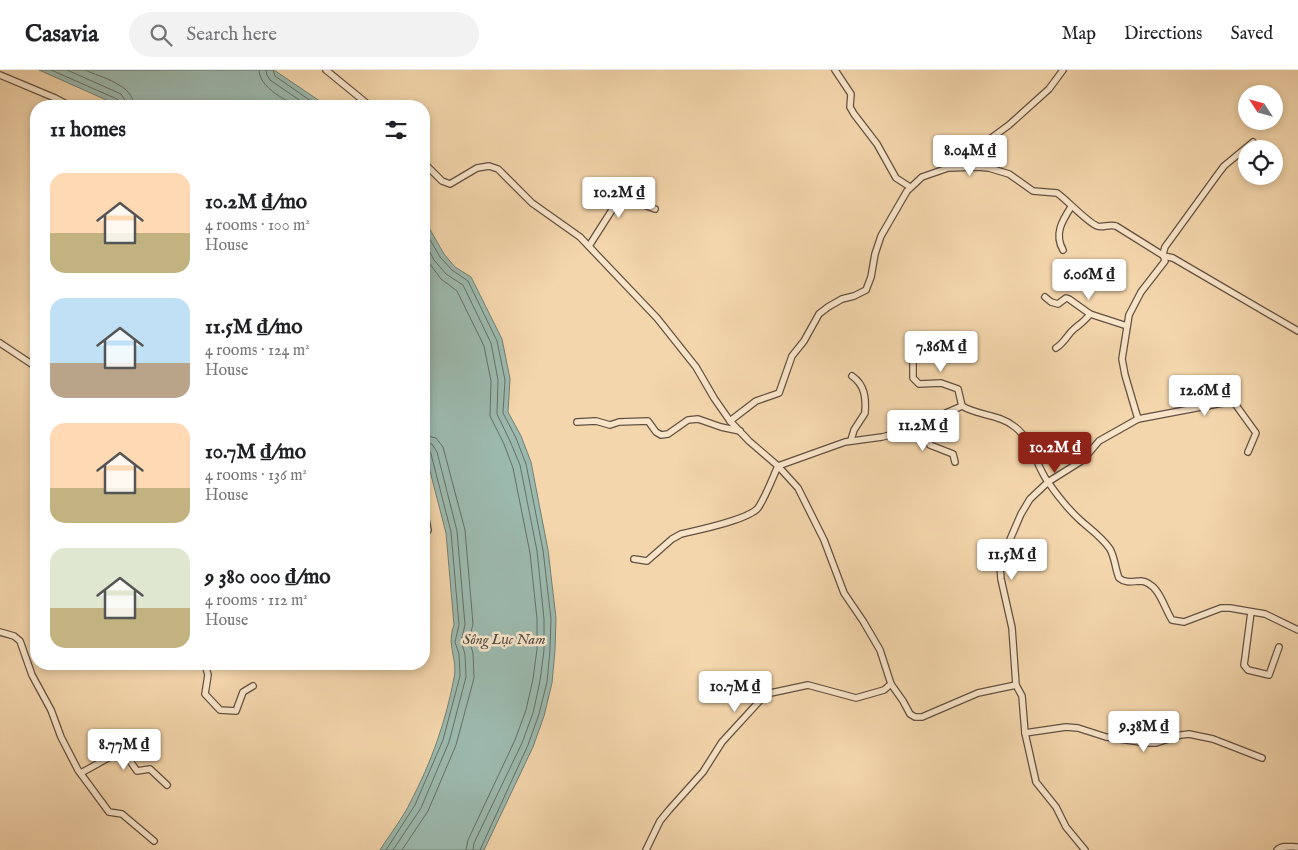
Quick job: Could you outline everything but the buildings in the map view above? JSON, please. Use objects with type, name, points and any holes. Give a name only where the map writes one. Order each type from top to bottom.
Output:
[{"type":"street","points":[[326,70],[363,100]]},
{"type":"street","points":[[836,70],[851,94],[850,107],[854,114],[877,144],[896,178],[910,187]]},
{"type":"street","points":[[978,167],[974,156],[975,150],[1009,125],[1030,104],[1049,89],[1063,70]]},
{"type":"street","points":[[0,75],[59,100]]},
{"type":"street","points":[[1138,419],[1122,359],[1126,326],[1134,304],[1163,264],[1165,247],[1224,166],[1238,154]]},
{"type":"street","points":[[430,169],[442,182],[450,184],[477,168],[489,166],[498,168],[532,203],[574,232],[589,246],[657,318],[696,368],[730,421],[778,466],[794,484],[824,540],[844,594],[863,620],[880,650],[891,684],[903,700],[910,714],[918,718],[978,693],[1016,685]]},
{"type":"street","points":[[730,421],[756,401],[779,392],[792,356],[804,341],[815,319],[823,310],[842,299],[866,290],[881,236],[910,187],[922,176],[948,168],[989,168],[1009,174],[1033,191],[1057,193],[1096,226],[1111,224],[1116,226],[1164,256],[1174,258],[1298,331]]},
{"type":"street","points":[[589,246],[619,199],[625,198],[655,210]]},
{"type":"street","points":[[1063,250],[1058,236],[1064,218],[1071,206]]},
{"type":"street","points":[[1045,297],[1051,302],[1058,304],[1066,298],[1090,314],[1126,326]]},
{"type":"street","points":[[1056,348],[1090,314]]},
{"type":"street","points":[[922,339],[913,361],[913,378],[916,382],[922,384],[941,383],[955,387],[960,392],[962,406]]},
{"type":"street","points":[[0,343],[30,363]]},
{"type":"street","points":[[851,440],[854,430],[866,413],[866,399],[862,386],[852,376]]},
{"type":"street","points":[[1085,850],[1066,827],[1056,807],[1036,782],[1025,733],[1023,701],[1016,685],[1012,628],[1001,579],[1000,567],[1002,558],[1024,508],[1048,482],[1082,460],[1099,441],[1138,419],[1234,401],[1256,432],[1248,452]]},
{"type":"street","points":[[634,559],[647,561],[672,539],[681,534],[738,519],[756,510],[778,466],[812,452],[851,440],[882,437],[922,424],[962,406]]},
{"type":"street","points":[[962,406],[974,413],[1003,419],[1026,438],[1048,482],[1078,518],[1110,548],[1119,578],[1126,582],[1142,581],[1149,584],[1157,592],[1172,620],[1184,622],[1226,608],[1261,612],[1298,630]]},
{"type":"street","points":[[577,422],[596,422],[610,425],[619,422],[648,420],[656,432],[661,435],[668,434],[688,420],[698,419],[740,431]]},
{"type":"street","points":[[922,424],[930,445],[953,454],[955,462]]},
{"type":"street","points":[[1251,612],[1244,665],[1248,670],[1269,675],[1279,647]]},
{"type":"street","points":[[0,632],[14,636],[20,641],[30,669]]},
{"type":"street","points":[[30,670],[80,773],[110,812],[122,814],[154,841]]},
{"type":"street","points":[[207,670],[206,696],[220,710],[236,710],[243,692],[253,686]]},
{"type":"street","points":[[646,850],[660,821],[703,772],[722,742],[766,694],[808,685],[856,698],[884,690],[891,684]]},
{"type":"street","points":[[1025,733],[1066,727],[1078,728],[1106,737],[1147,743],[1156,743],[1190,734],[1213,739],[1262,758]]},
{"type":"street","points":[[80,773],[116,753],[130,761],[137,771],[150,769],[167,785]]},
{"type":"street","points":[[1277,850],[1279,847],[1284,846],[1298,847]]},
{"type":"water","points":[[39,70],[274,70],[318,100],[106,100]]},
{"type":"water","name":"Sông Lục Nam","points":[[430,230],[444,254],[455,267],[471,277],[502,339],[510,379],[508,412],[521,436],[531,462],[548,550],[556,618],[555,650],[552,683],[544,716],[533,747],[484,850],[380,850],[404,814],[425,772],[442,726],[451,694],[455,671],[451,639],[454,625],[446,533],[430,471]]}]
